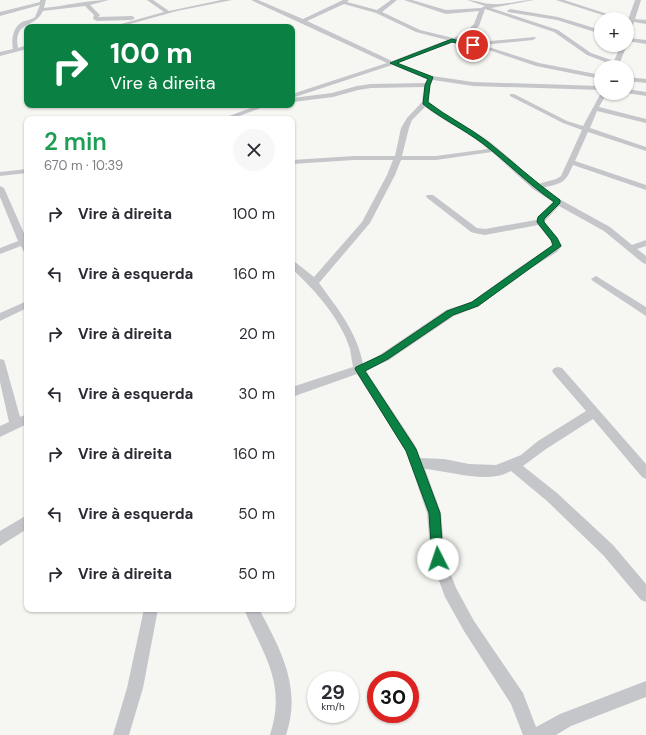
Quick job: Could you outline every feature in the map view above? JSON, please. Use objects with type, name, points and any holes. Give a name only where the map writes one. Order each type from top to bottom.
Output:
[{"type":"street","points":[[42,10],[106,0]]},
{"type":"street","points":[[150,0],[167,12]]},
{"type":"street","points":[[202,0],[211,3]]},
{"type":"street","points":[[123,24],[167,12],[229,0]]},
{"type":"street","points":[[254,0],[303,21],[429,82]]},
{"type":"street","points":[[378,12],[394,0]]},
{"type":"street","points":[[407,0],[446,12],[484,8],[531,0]]},
{"type":"street","points":[[470,0],[492,6],[558,19],[594,30]]},
{"type":"street","points":[[559,0],[598,12]]},
{"type":"street","points":[[1,13],[43,1],[42,10],[36,19],[23,24],[15,34],[13,42],[16,50]]},
{"type":"street","points":[[303,21],[344,1],[378,12],[418,31],[494,50],[538,65],[594,76]]},
{"type":"street","points":[[86,4],[97,15],[95,18],[97,19],[143,18]]},
{"type":"street","points":[[295,95],[392,63],[466,35],[476,25],[484,8]]},
{"type":"street","points":[[484,8],[556,32],[569,39],[588,54],[602,60]]},
{"type":"street","points":[[1,13],[10,16]]},
{"type":"street","points":[[17,20],[23,24]]},
{"type":"street","points":[[634,21],[646,22]]},
{"type":"street","points":[[473,45],[533,38]]},
{"type":"street","points":[[634,39],[646,42]]},
{"type":"street","points":[[0,54],[24,48]]},
{"type":"street","points":[[634,80],[646,81]]},
{"type":"street","points":[[314,284],[366,223],[398,159],[405,128],[409,120],[425,103],[429,82]]},
{"type":"street","points":[[295,100],[333,95],[357,88],[372,86],[429,82],[594,88]]},
{"type":"street","points":[[634,92],[646,94]]},
{"type":"street","points":[[512,95],[565,122],[646,149]]},
{"type":"street","points":[[536,187],[560,181],[564,177],[600,100]]},
{"type":"street","points":[[425,103],[439,114],[452,120],[485,142],[536,187],[558,202],[607,229],[646,260]]},
{"type":"street","points":[[233,116],[257,108]]},
{"type":"street","points":[[595,108],[646,121]]},
{"type":"street","points":[[295,162],[354,158],[436,158],[494,150]]},
{"type":"street","points":[[572,162],[646,188]]},
{"type":"street","points":[[0,174],[24,171]]},
{"type":"street","points":[[0,188],[24,244]]},
{"type":"street","points":[[430,197],[474,230],[485,232],[540,222],[541,219],[558,202]]},
{"type":"street","points":[[295,391],[367,367],[385,357],[450,313],[475,304],[517,273],[554,250],[557,246],[555,240],[540,222]]},
{"type":"street","points":[[630,248],[646,244]]},
{"type":"street","points":[[0,251],[24,246]]},
{"type":"street","points":[[295,267],[314,284],[344,324],[355,348],[359,369],[391,416],[411,449],[434,513],[438,559],[450,592],[469,626],[517,699],[531,735]]},
{"type":"street","points":[[596,279],[646,312]]},
{"type":"street","points":[[0,317],[24,305]]},
{"type":"street","points":[[0,363],[10,396],[22,422],[0,432]]},
{"type":"street","points":[[558,371],[646,473]]},
{"type":"street","points":[[416,463],[496,471],[513,465],[525,458],[565,429],[593,413]]},
{"type":"street","points":[[513,465],[552,497],[608,550],[646,595]]},
{"type":"street","points":[[0,539],[24,523]]},
{"type":"street","points":[[121,735],[135,688],[150,612]]},
{"type":"street","points":[[253,612],[271,646],[284,688],[284,716],[278,735]]},
{"type":"street","points":[[539,735],[566,720],[646,690]]},
{"type":"route","points":[[438,559],[434,513],[411,449],[391,416],[359,369],[367,367],[385,357],[450,313],[475,304],[517,273],[554,250],[557,246],[555,240],[540,222],[541,219],[558,202],[536,187],[485,142],[452,120],[439,114],[425,103],[427,85],[431,78],[392,63],[452,40],[473,45]]}]
